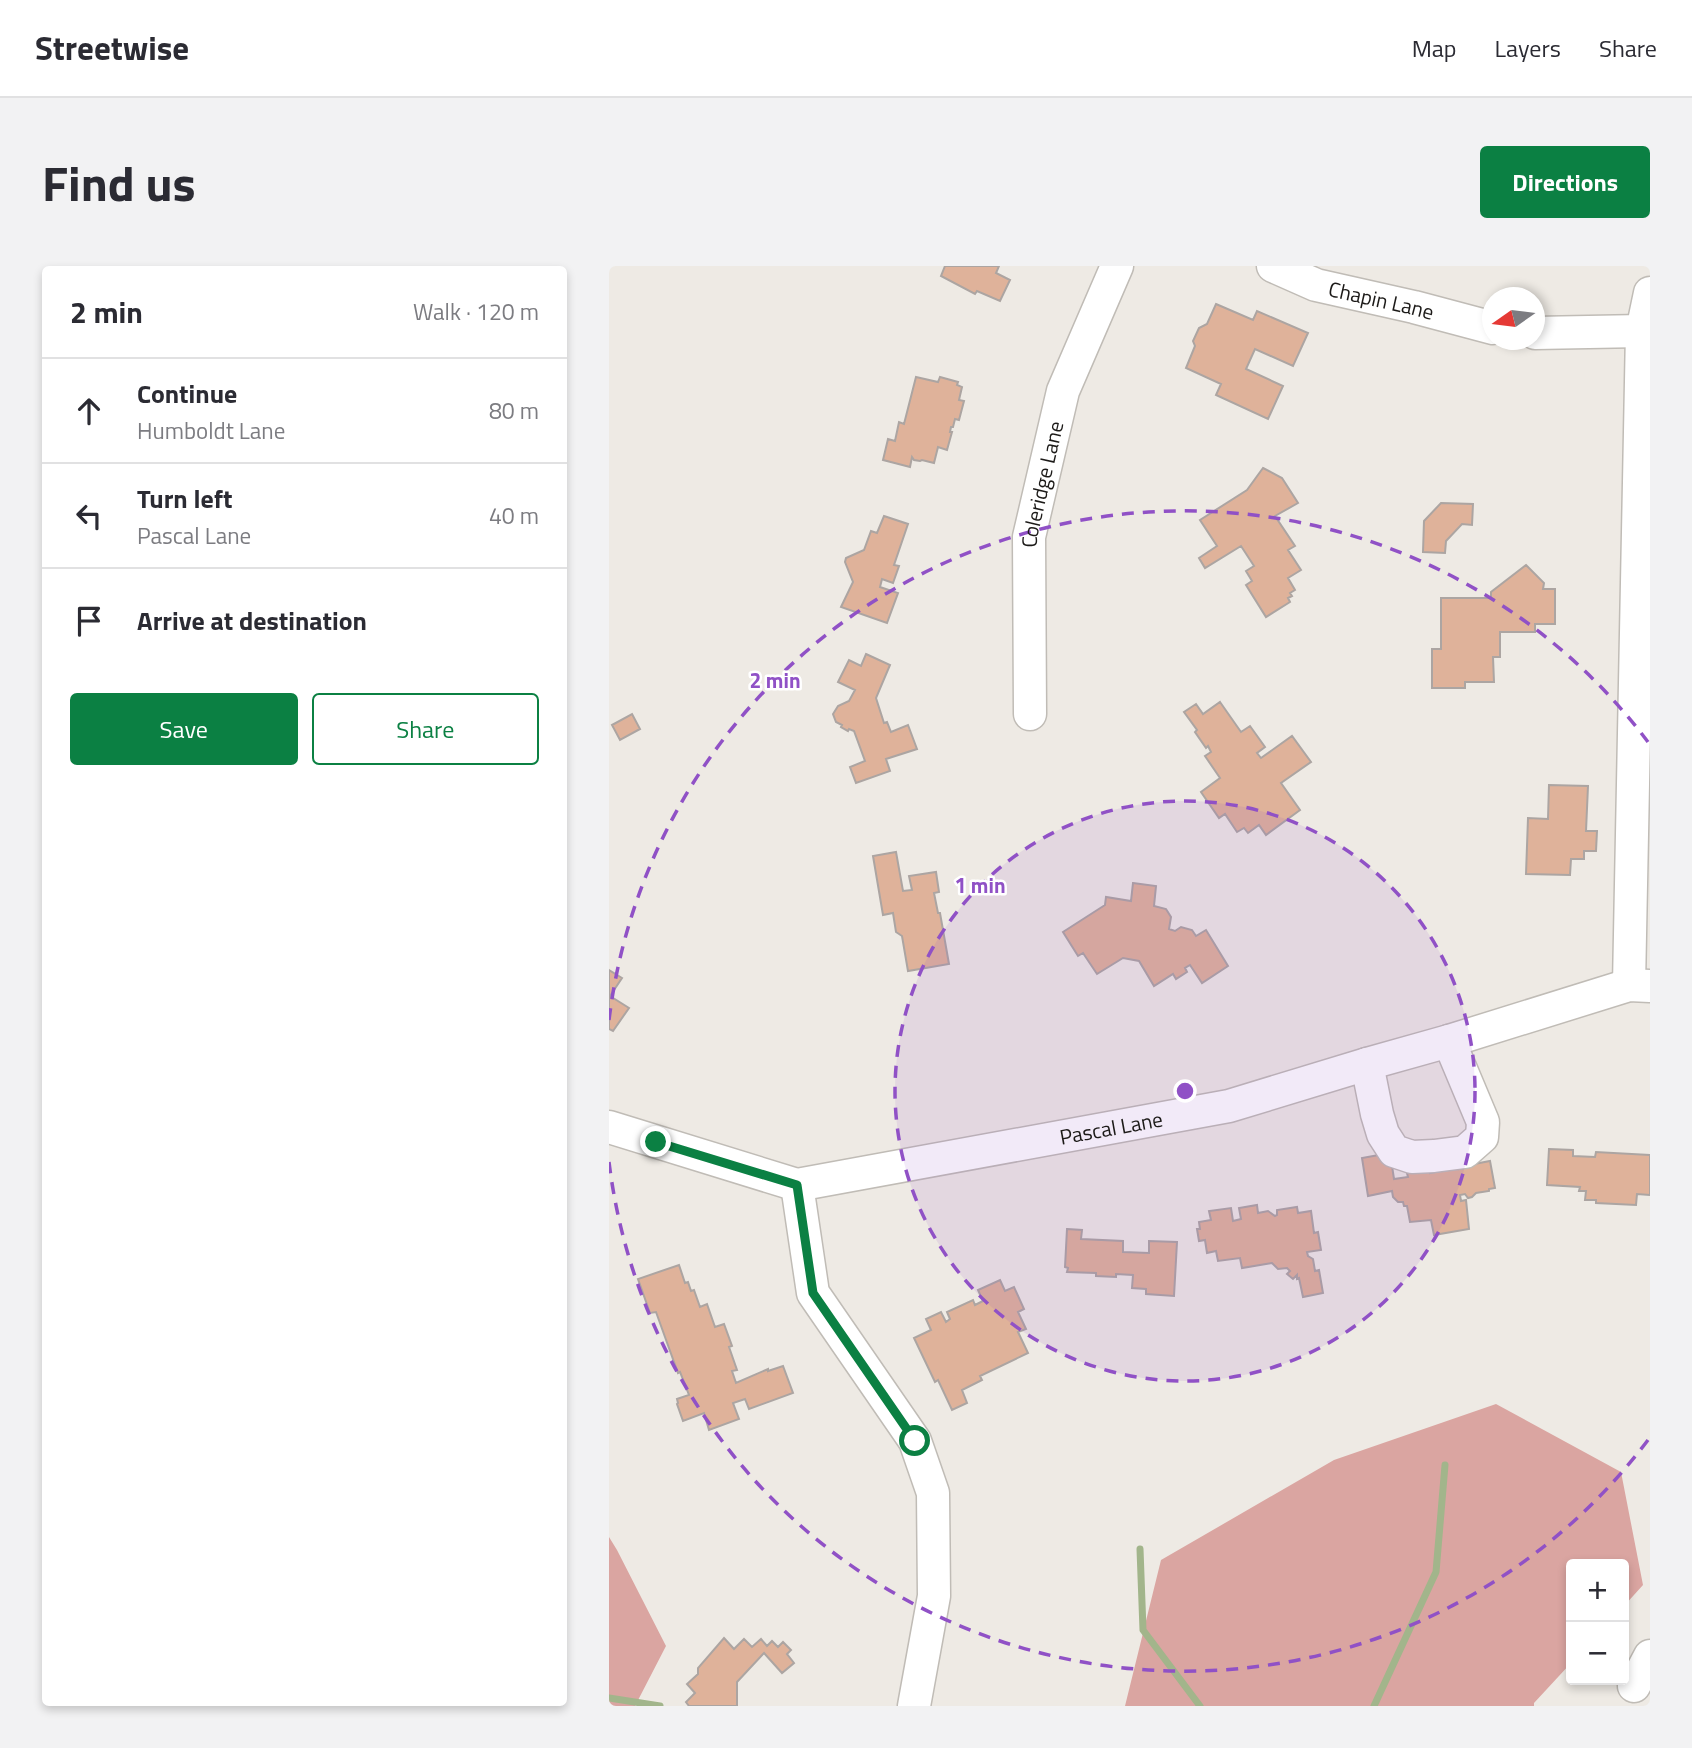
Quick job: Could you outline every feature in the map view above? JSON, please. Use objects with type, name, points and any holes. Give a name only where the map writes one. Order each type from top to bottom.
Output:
[{"type":"street","name":"Coleridge Lane","points":[[1030,715],[1030,537],[1063,391],[1117,266]]},
{"type":"street","name":"Chapin Lane","points":[[1273,266],[1316,285],[1482,325]]},
{"type":"street","points":[[1639,985],[1642,331],[1650,293]]},
{"type":"street","points":[[1545,333],[1642,331]]},
{"type":"street","name":"Pascal Lane","points":[[609,1127],[797,1185],[1229,1106],[1639,985]]},
{"type":"street","points":[[1367,1064],[1383,1134],[1394,1151],[1412,1157],[1465,1152],[1482,1137],[1483,1122],[1449,1041]]},
{"type":"street","points":[[797,1185],[813,1293],[915,1441],[933,1493],[934,1596],[914,1706]]},
{"type":"street","points":[[1634,1686],[1650,1656]]},
{"type":"shaded area","points":[[1496,1404],[1621,1472],[1643,1585],[1629,1600],[1629,1559],[1566,1559],[1566,1668],[1534,1706],[1125,1706],[1161,1560],[1334,1460]]},
{"type":"shaded area","points":[[609,1537],[666,1646],[635,1706],[609,1706]]},
{"type":"building","points":[[945,266],[999,266],[996,273],[1010,280],[1000,301],[977,291],[975,294],[941,276]]},
{"type":"building","points":[[1216,304],[1253,320],[1257,311],[1308,333],[1293,366],[1255,349],[1246,369],[1283,386],[1268,419],[1216,395],[1221,384],[1186,368],[1199,328],[1207,324]]},
{"type":"building","points":[[916,377],[938,382],[940,377],[958,382],[957,385],[962,387],[959,400],[964,401],[959,420],[955,419],[951,427],[947,450],[938,447],[934,463],[914,460],[912,457],[910,467],[883,460],[888,439],[895,441],[899,422],[904,424]]},
{"type":"building","points":[[1263,468],[1282,478],[1298,503],[1275,516],[1295,546],[1288,550],[1301,570],[1288,578],[1295,590],[1290,593],[1290,602],[1266,617],[1246,585],[1252,581],[1246,571],[1254,566],[1241,546],[1205,568],[1199,558],[1217,546],[1200,520],[1247,490]]},
{"type":"building","points":[[1441,503],[1473,504],[1472,525],[1462,524],[1446,541],[1445,553],[1423,552],[1424,521]]},
{"type":"building","points":[[884,516],[908,524],[894,565],[899,566],[893,583],[882,579],[880,587],[898,593],[887,623],[841,607],[853,582],[846,558],[864,550],[871,531],[877,533]]},
{"type":"building","points":[[1526,565],[1544,583],[1543,589],[1555,589],[1555,624],[1535,624],[1535,632],[1500,632],[1500,657],[1493,657],[1494,682],[1465,682],[1465,688],[1432,688],[1432,649],[1441,649],[1441,598],[1491,598],[1491,592]]},
{"type":"building","points":[[866,654],[890,665],[876,698],[884,723],[887,722],[891,732],[908,725],[917,749],[886,759],[890,771],[856,783],[850,767],[865,761],[854,731],[841,727],[833,714],[838,706],[849,701],[855,690],[838,682],[849,660],[861,666]]},
{"type":"building","points":[[1220,702],[1241,732],[1250,726],[1265,747],[1257,753],[1261,758],[1292,736],[1311,762],[1281,783],[1300,810],[1266,835],[1259,825],[1248,833],[1244,828],[1237,832],[1225,814],[1219,818],[1201,792],[1220,778],[1205,756],[1211,752],[1208,746],[1206,748],[1184,712],[1196,704],[1203,714]]},
{"type":"building","points":[[632,714],[640,729],[620,740],[612,725]]},
{"type":"building","points":[[1549,785],[1588,786],[1586,831],[1597,831],[1596,851],[1584,851],[1584,859],[1571,859],[1570,875],[1526,874],[1528,818],[1548,819]]},
{"type":"building","points":[[896,852],[903,891],[912,890],[909,876],[936,872],[939,892],[934,893],[949,964],[908,971],[902,936],[896,932],[893,913],[883,915],[873,856]]},
{"type":"building","points":[[1133,883],[1156,886],[1154,906],[1166,909],[1171,917],[1169,929],[1175,931],[1181,927],[1192,930],[1196,936],[1206,930],[1228,966],[1202,983],[1190,965],[1185,968],[1187,972],[1176,979],[1173,974],[1154,986],[1139,961],[1123,958],[1097,974],[1083,953],[1078,956],[1063,932],[1105,905],[1106,897],[1131,901]]},
{"type":"building","points":[[609,970],[622,978],[610,996],[629,1008],[613,1031],[609,1029]]},
{"type":"building","points":[[1549,1149],[1573,1150],[1573,1156],[1595,1157],[1596,1152],[1650,1155],[1650,1195],[1637,1194],[1636,1205],[1596,1203],[1596,1200],[1585,1200],[1586,1191],[1579,1191],[1580,1187],[1547,1185]]},
{"type":"building","points":[[1390,1153],[1394,1179],[1408,1177],[1407,1173],[1440,1171],[1440,1166],[1459,1163],[1459,1169],[1490,1161],[1495,1188],[1468,1198],[1465,1194],[1460,1195],[1461,1201],[1466,1200],[1469,1229],[1434,1235],[1431,1220],[1410,1222],[1407,1206],[1393,1197],[1392,1191],[1368,1196],[1362,1158]]},
{"type":"building","points":[[1257,1205],[1258,1213],[1268,1211],[1275,1216],[1277,1210],[1297,1207],[1298,1213],[1311,1211],[1314,1233],[1318,1232],[1321,1250],[1307,1252],[1313,1259],[1315,1271],[1319,1270],[1323,1293],[1303,1297],[1299,1278],[1297,1279],[1297,1275],[1293,1279],[1287,1274],[1290,1271],[1287,1268],[1278,1269],[1272,1263],[1242,1268],[1240,1258],[1218,1261],[1216,1251],[1207,1253],[1205,1240],[1199,1241],[1197,1229],[1200,1229],[1199,1222],[1211,1220],[1209,1211],[1231,1208],[1233,1221],[1241,1219],[1239,1208]]},
{"type":"building","points":[[1067,1229],[1082,1230],[1081,1239],[1123,1241],[1123,1252],[1149,1253],[1149,1241],[1177,1242],[1174,1296],[1146,1294],[1146,1289],[1132,1288],[1133,1275],[1116,1274],[1116,1277],[1067,1272]]},
{"type":"building","points":[[679,1265],[685,1283],[688,1282],[691,1291],[694,1290],[700,1307],[707,1304],[715,1327],[724,1324],[737,1370],[732,1371],[736,1383],[768,1369],[783,1366],[793,1393],[749,1409],[745,1399],[733,1403],[739,1419],[709,1430],[704,1413],[683,1421],[677,1399],[689,1395],[656,1312],[650,1313],[638,1279]]},
{"type":"building","points":[[1000,1280],[1005,1291],[1014,1287],[1024,1309],[1018,1312],[1026,1329],[1018,1332],[1028,1353],[980,1376],[982,1380],[962,1390],[967,1403],[952,1410],[914,1338],[931,1330],[926,1319],[941,1312],[946,1322],[950,1319],[947,1312],[973,1300],[975,1305],[983,1301],[978,1290]]},
{"type":"building","points":[[724,1638],[734,1649],[744,1639],[752,1647],[761,1639],[767,1646],[772,1641],[778,1647],[783,1642],[791,1650],[787,1654],[794,1663],[782,1673],[764,1653],[737,1682],[737,1706],[689,1706],[686,1702],[695,1693],[687,1684],[698,1674],[698,1668]]},
{"type":"waterway","points":[[1374,1706],[1436,1572],[1445,1465]]},
{"type":"waterway","points":[[1140,1549],[1143,1630],[1200,1706]]},
{"type":"waterway","points":[[609,1698],[660,1706]]},
{"type":"route","points":[[656,1142],[797,1185],[813,1293],[915,1441]]}]
